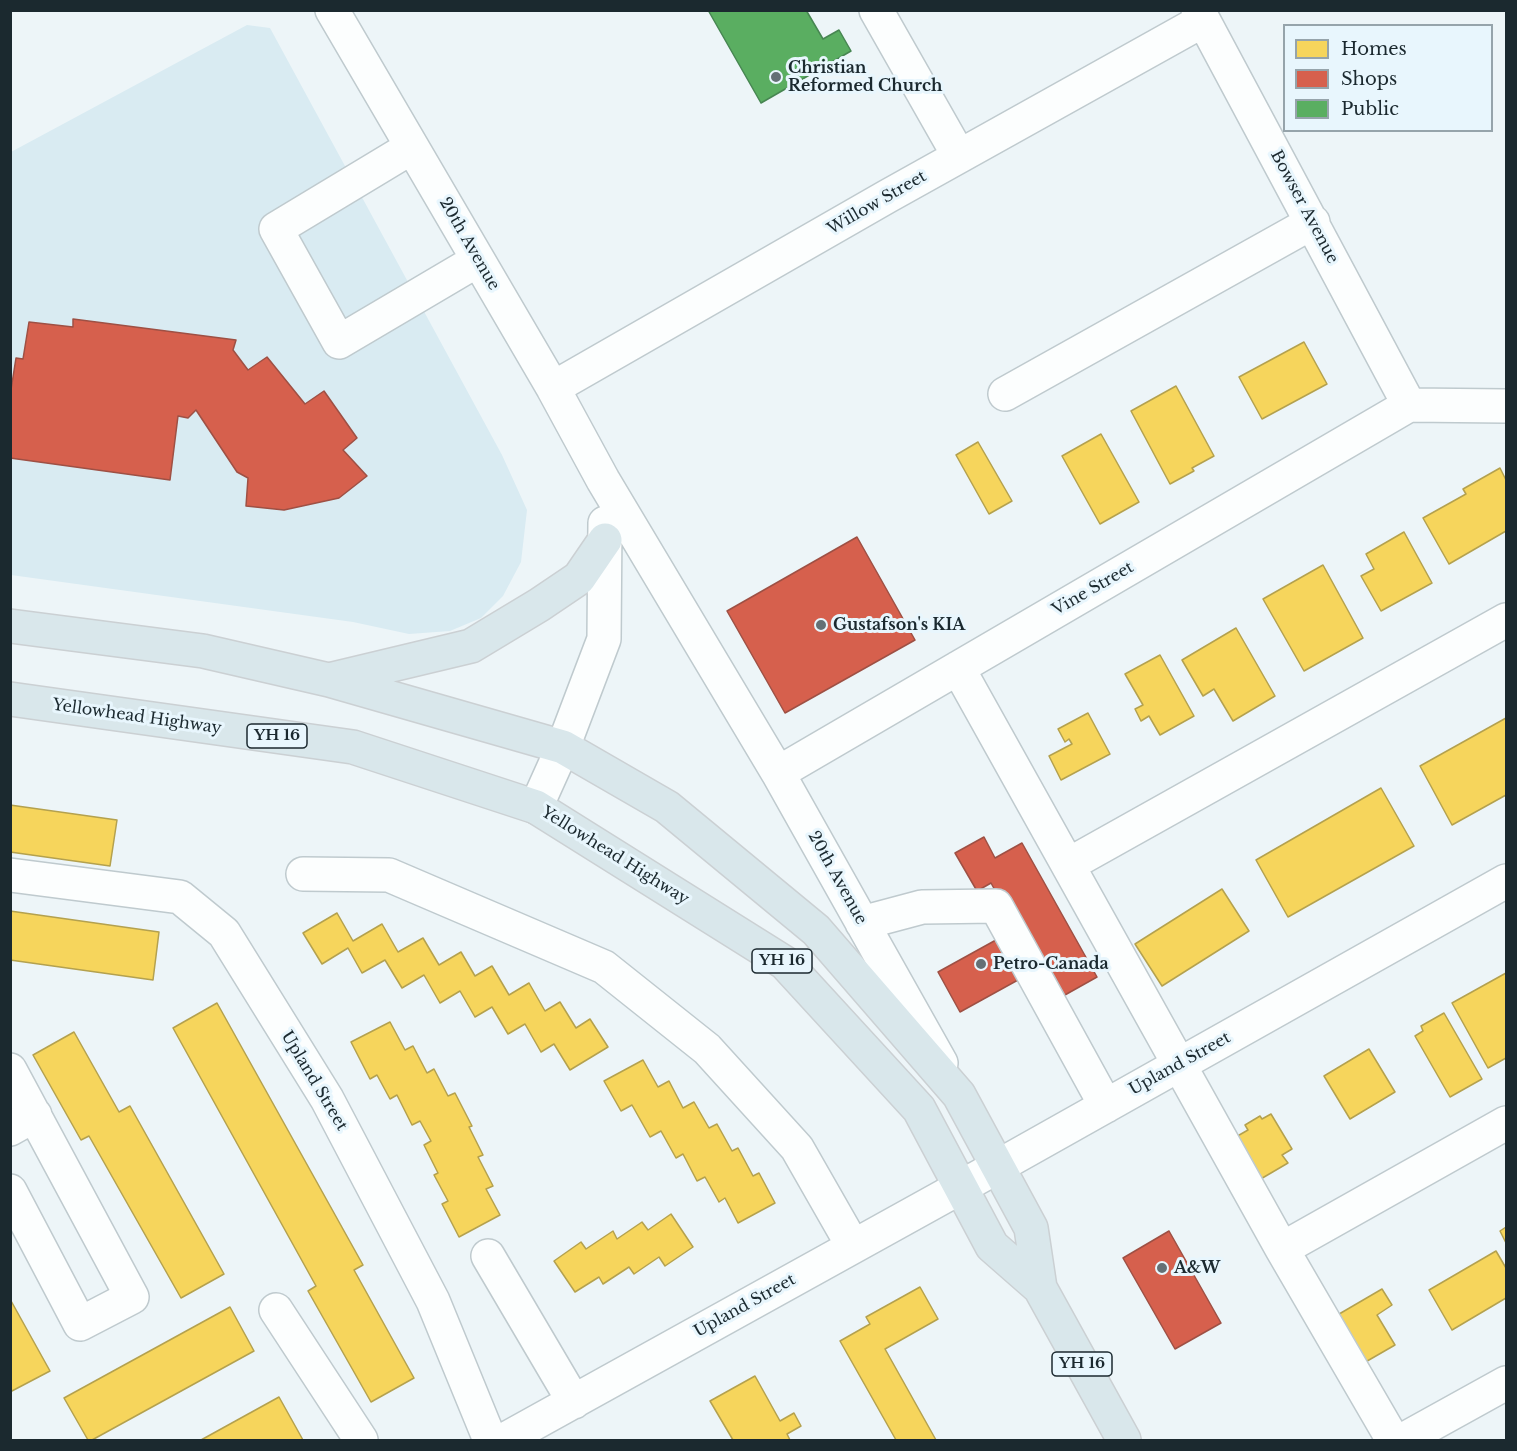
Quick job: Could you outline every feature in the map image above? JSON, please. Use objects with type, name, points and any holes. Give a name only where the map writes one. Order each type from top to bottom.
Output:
[{"type":"highway","points":[[329,680],[471,646],[579,578],[605,540]]},
{"type":"highway","name":"YH 16","points":[[10,626],[203,651],[329,680],[563,747],[667,807],[816,930],[959,1095]]},
{"type":"highway","name":"Yellowhead Highway","points":[[10,699],[353,747],[536,807],[785,963],[919,1109],[960,1187]]},
{"type":"highway","name":"20th Avenue","points":[[959,1095],[1031,1228],[1040,1288]]},
{"type":"highway","name":"20th Avenue","points":[[960,1187],[992,1246],[1040,1288],[1124,1440]]},
{"type":"street","name":"20th Avenue","points":[[332,10],[553,388],[603,480],[778,774],[959,1095]]},
{"type":"street","points":[[876,10],[959,156]]},
{"type":"street","name":"Willow Street","points":[[553,388],[1200,16]]},
{"type":"street","name":"Bowser Avenue","points":[[1200,16],[1409,405]]},
{"type":"street","points":[[412,147],[276,229],[339,342],[478,260]]},
{"type":"street","points":[[1005,394],[1312,222]]},
{"type":"street","points":[[1409,405],[1506,406]]},
{"type":"street","name":"Vine Street","points":[[778,774],[1409,405]]},
{"type":"street","name":"20th Avenue","points":[[536,807],[563,747],[604,639],[603,480]]},
{"type":"street","points":[[1068,865],[1506,620]]},
{"type":"street","points":[[958,668],[1282,1249],[1393,1440]]},
{"type":"street","points":[[303,874],[389,875],[604,967],[707,1049],[797,1148],[853,1246]]},
{"type":"street","name":"Upland Street","points":[[10,875],[180,897],[224,933],[327,1100],[433,1300],[490,1440]]},
{"type":"street","name":"Upland Street","points":[[504,1440],[1180,1065],[1506,881]]},
{"type":"street","points":[[862,923],[922,908],[996,906],[1106,1106]]},
{"type":"street","points":[[10,1070],[23,1122],[132,1297],[80,1324],[10,1191]]},
{"type":"street","points":[[1282,1249],[1506,1124]]},
{"type":"street","points":[[488,1256],[574,1401]]},
{"type":"street","points":[[276,1310],[361,1440]]},
{"type":"street","points":[[1403,1440],[1506,1383]]},
{"type":"shaded area","points":[[247,25],[270,28],[502,455],[527,510],[521,562],[503,596],[481,618],[450,631],[409,634],[353,622],[11,575],[11,152]]},
{"type":"building: Homes","points":[[1304,342],[1327,384],[1262,419],[1239,377]]},
{"type":"building: Homes","points":[[1176,386],[1214,456],[1192,468],[1194,471],[1170,484],[1131,411]]},
{"type":"building: Homes","points":[[1101,434],[1139,502],[1100,524],[1062,456]]},
{"type":"building: Homes","points":[[978,442],[1012,501],[989,514],[956,455]]},
{"type":"building: Homes","points":[[1500,468],[1506,480],[1506,531],[1449,564],[1423,518],[1466,494],[1463,489]]},
{"type":"building: Homes","points":[[1404,532],[1432,583],[1381,611],[1361,576],[1374,569],[1366,554]]},
{"type":"building: Homes","points":[[1323,565],[1363,638],[1304,671],[1263,599]]},
{"type":"building: Homes","points":[[1236,628],[1275,696],[1233,721],[1214,689],[1203,696],[1182,660]]},
{"type":"building: Homes","points":[[1160,655],[1194,716],[1160,735],[1149,716],[1141,721],[1135,709],[1143,705],[1125,674]]},
{"type":"building: Homes","points":[[1088,713],[1110,754],[1061,780],[1049,756],[1072,744],[1069,739],[1065,742],[1058,729]]},
{"type":"building: Homes","points":[[1506,718],[1506,795],[1452,825],[1420,766]]},
{"type":"building: Homes","points":[[1381,788],[1414,846],[1288,917],[1256,860]]},
{"type":"building: Homes","points":[[10,805],[117,820],[110,866],[10,852]]},
{"type":"building: Homes","points":[[1222,889],[1249,931],[1162,986],[1135,944]]},
{"type":"building: Homes","points":[[10,911],[159,932],[153,980],[10,960]]},
{"type":"building: Homes","points":[[337,913],[353,941],[382,924],[398,952],[423,938],[439,965],[461,952],[475,976],[492,966],[509,995],[529,983],[545,1011],[560,1002],[576,1028],[590,1019],[608,1047],[570,1070],[554,1044],[541,1052],[525,1024],[508,1034],[492,1007],[475,1017],[460,991],[440,1003],[424,975],[402,988],[385,960],[362,973],[348,948],[322,964],[303,933]]},
{"type":"building: Homes","points":[[1506,973],[1506,1058],[1488,1068],[1452,1003]]},
{"type":"building: Homes","points":[[217,1003],[363,1265],[354,1270],[414,1378],[371,1402],[308,1291],[316,1286],[173,1028]]},
{"type":"building: Homes","points":[[1444,1013],[1482,1079],[1450,1097],[1415,1036],[1423,1031],[1421,1026]]},
{"type":"building: Homes","points":[[390,1022],[405,1050],[413,1046],[427,1073],[434,1069],[448,1096],[455,1093],[472,1126],[469,1127],[483,1155],[478,1157],[493,1186],[486,1189],[500,1215],[459,1237],[442,1204],[448,1201],[434,1175],[438,1173],[424,1145],[431,1141],[420,1121],[412,1125],[397,1095],[390,1099],[377,1075],[370,1079],[351,1042]]},
{"type":"building: Homes","points":[[74,1032],[119,1112],[130,1106],[224,1274],[181,1298],[89,1136],[81,1140],[33,1055]]},
{"type":"building: Homes","points":[[1369,1049],[1395,1092],[1350,1119],[1324,1076]]},
{"type":"building: Homes","points":[[643,1060],[658,1087],[669,1081],[683,1108],[694,1102],[709,1128],[717,1124],[732,1151],[738,1148],[753,1176],[759,1173],[775,1203],[738,1223],[725,1198],[719,1202],[705,1177],[697,1181],[683,1154],[676,1158],[661,1131],[650,1137],[632,1105],[621,1111],[604,1081]]},
{"type":"building: Homes","points":[[1271,1114],[1292,1149],[1282,1155],[1288,1163],[1259,1180],[1234,1138],[1248,1130],[1245,1125],[1260,1116],[1262,1119]]},
{"type":"building: Homes","points":[[671,1214],[693,1247],[665,1266],[659,1257],[634,1274],[629,1267],[603,1284],[599,1277],[575,1292],[554,1261],[581,1242],[586,1249],[613,1231],[617,1239],[642,1222],[648,1230]]},
{"type":"building: Homes","points":[[1506,1227],[1506,1243],[1500,1231]]},
{"type":"building: Homes","points":[[1496,1251],[1506,1268],[1506,1298],[1452,1330],[1429,1290]]},
{"type":"building: Homes","points":[[920,1287],[938,1319],[885,1349],[936,1440],[896,1440],[840,1341],[870,1324],[866,1317]]},
{"type":"building: Homes","points":[[1382,1289],[1392,1305],[1377,1315],[1395,1345],[1362,1364],[1334,1317]]},
{"type":"building: Homes","points":[[10,1299],[50,1371],[10,1392]]},
{"type":"building: Homes","points":[[230,1307],[254,1351],[92,1440],[88,1440],[64,1398]]},
{"type":"building: Homes","points":[[755,1376],[780,1421],[794,1413],[801,1426],[787,1434],[790,1440],[733,1440],[710,1401]]},
{"type":"building: Homes","points":[[279,1397],[303,1440],[201,1440]]},
{"type":"building: Shops","points":[[73,319],[236,340],[233,350],[248,370],[267,357],[305,404],[324,391],[357,438],[343,450],[367,476],[339,498],[284,510],[246,506],[248,478],[237,472],[196,410],[188,418],[178,416],[170,480],[10,458],[10,396],[16,358],[23,359],[29,322],[73,327]]},
{"type":"building: Shops","name":"Gustafson's KIA","points":[[857,537],[915,640],[785,713],[727,611]]},
{"type":"building: Shops","points":[[984,837],[995,858],[1022,843],[1097,977],[1056,1000],[991,883],[977,891],[955,853]]},
{"type":"building: Shops","points":[[1005,935],[1027,975],[960,1012],[938,972]]},
{"type":"building: Shops","points":[[1169,1231],[1221,1323],[1175,1349],[1123,1258]]},
{"type":"building: Public","name":"Christian Reformed Church","points":[[708,10],[806,10],[823,39],[839,30],[851,51],[761,103]]},
{"type":"place","name":"Christian Reformed Church","points":[[776,77]]},
{"type":"place","name":"Gustafson's KIA","points":[[821,625]]},
{"type":"place","name":"Petro-Canada","points":[[981,964]]},
{"type":"place","name":"A&W","points":[[1162,1268]]}]
